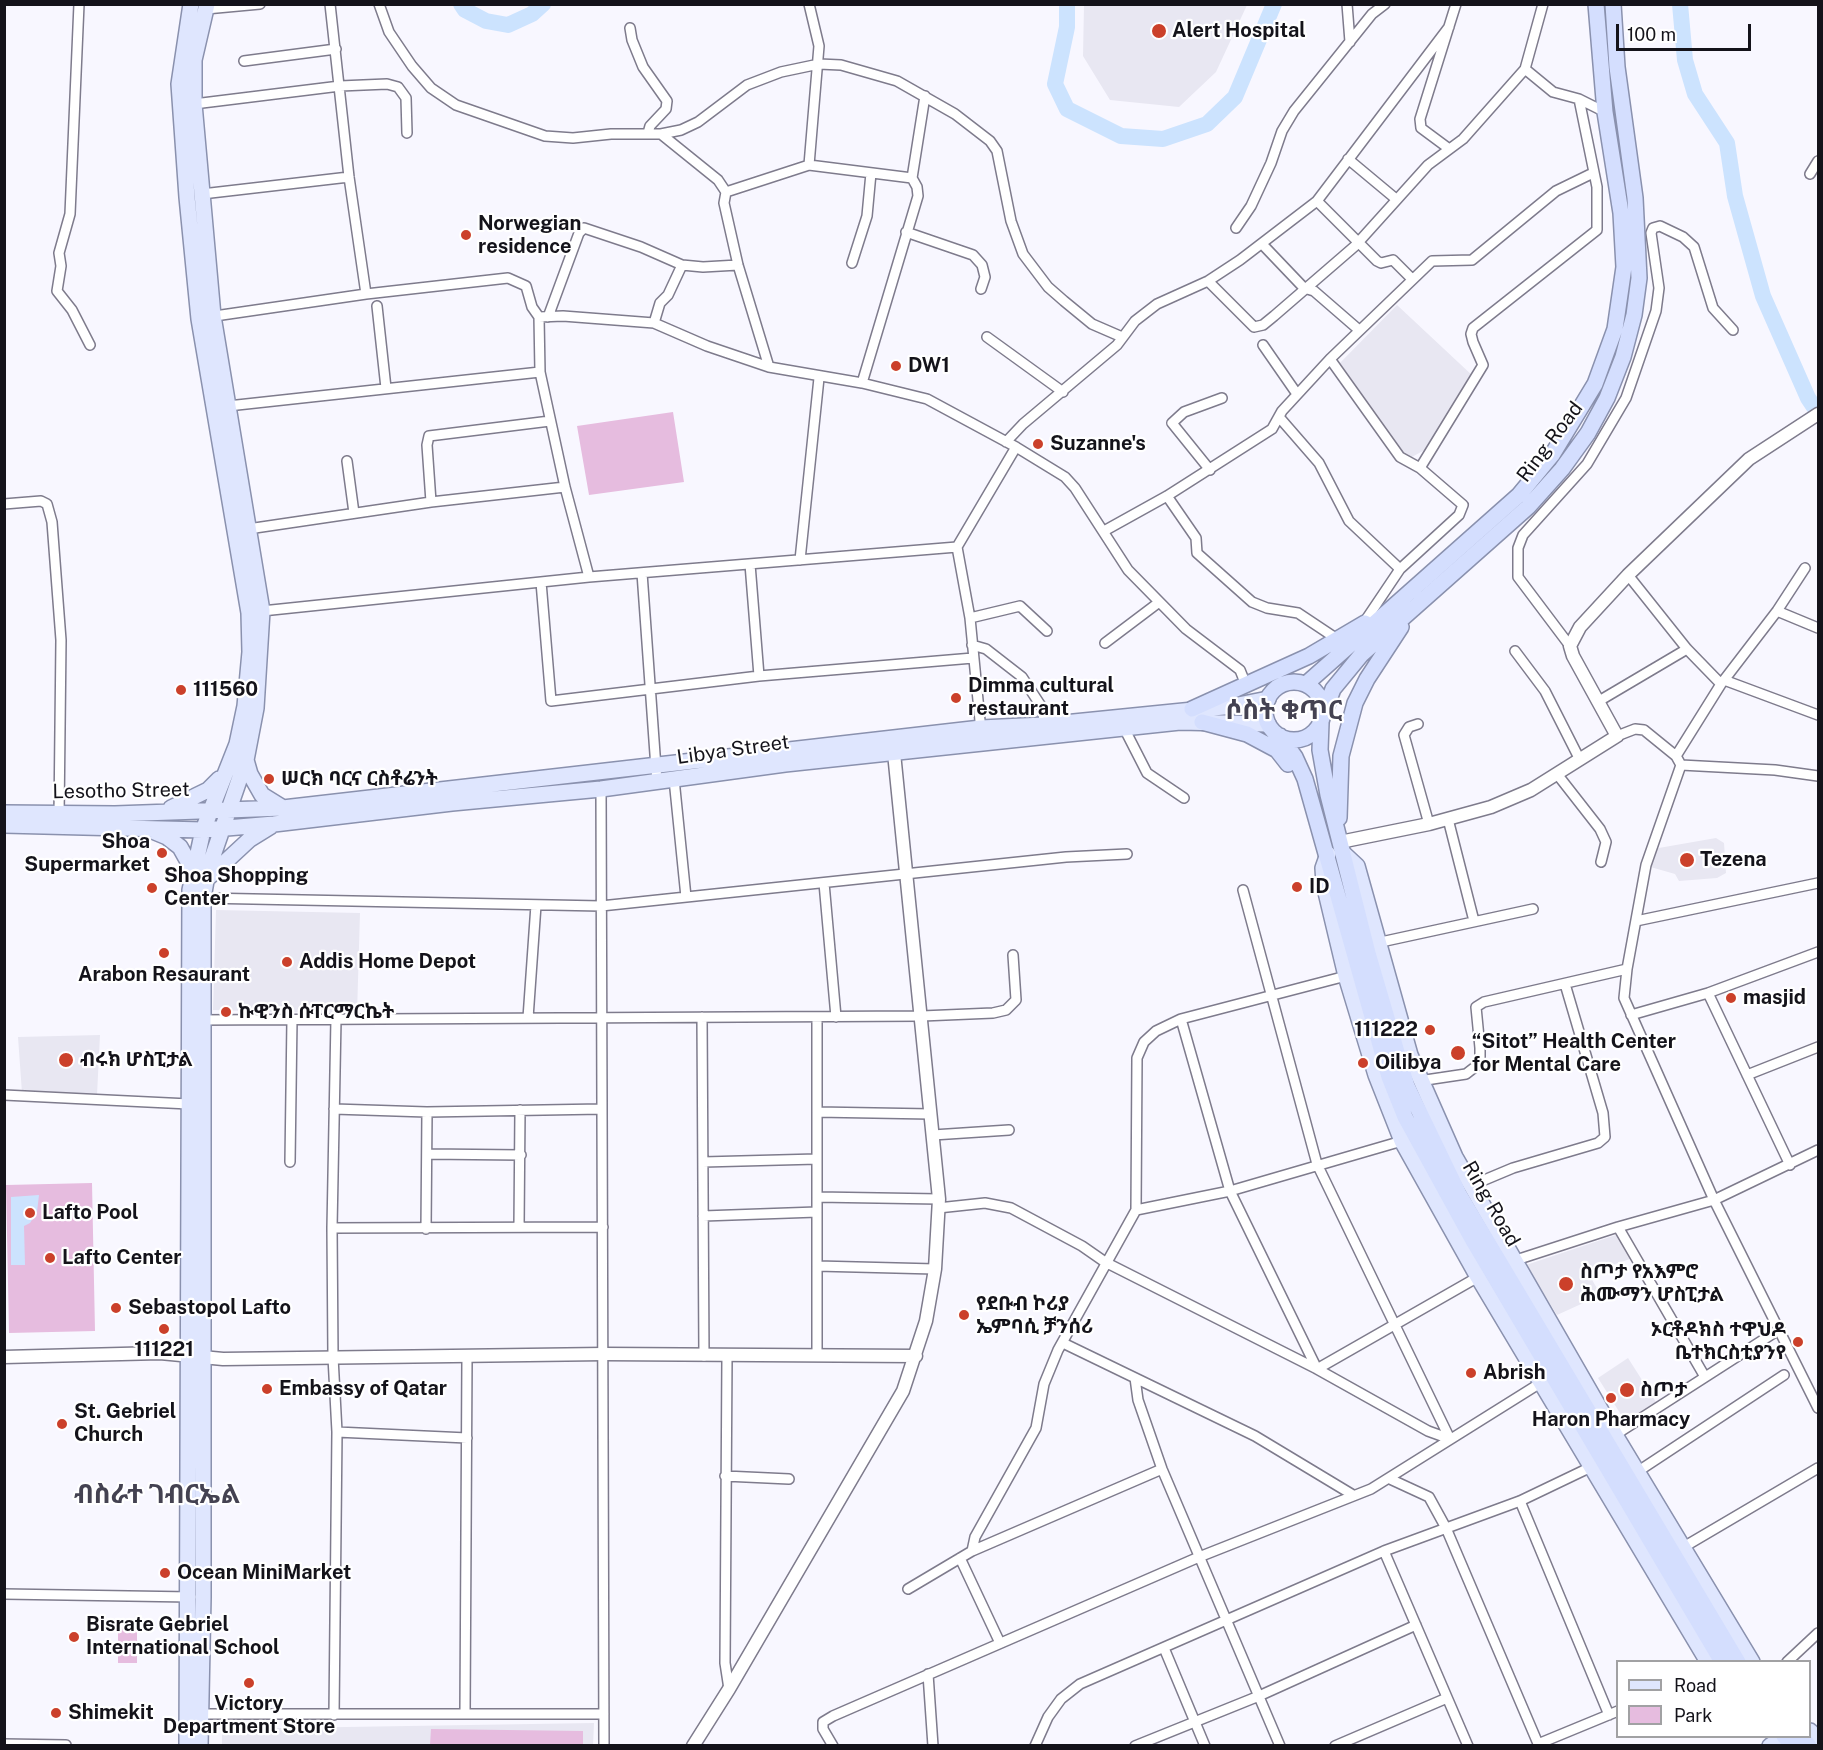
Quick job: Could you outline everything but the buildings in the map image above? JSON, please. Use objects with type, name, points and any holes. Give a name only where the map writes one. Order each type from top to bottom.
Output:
[{"type":"highway","name":"Ring Road","points":[[1306,684],[1519,495],[1552,455],[1595,384],[1615,328],[1624,267],[1621,213],[1605,112],[1596,4]]},
{"type":"highway","name":"Ring Road","points":[[1613,4],[1617,67],[1639,238],[1639,278],[1634,315],[1623,357],[1607,398],[1588,433],[1562,469],[1528,507],[1343,674],[1332,689],[1322,719],[1321,760],[1337,846],[1389,1077],[1405,1117],[1472,1239],[1721,1660]]},
{"type":"highway","points":[[1197,716],[1246,685],[1309,656],[1389,609]]},
{"type":"highway","points":[[1337,846],[1341,756],[1355,703],[1366,679],[1413,609]]},
{"type":"highway","points":[[1288,682],[1306,684],[1322,700],[1322,719],[1311,735],[1287,739],[1280,736],[1268,724],[1266,716],[1268,699],[1280,686],[1288,682]]},
{"type":"highway","points":[[1197,716],[1247,734],[1277,750],[1314,808]]},
{"type":"highway","name":"Ring Road","points":[[1280,736],[1295,757],[1314,808],[1337,846],[1397,1058],[1427,1132],[1460,1194],[1737,1660]]},
{"type":"highway","points":[[1776,1740],[1793,1746]]},
{"type":"main road","points":[[191,4],[178,84],[206,317],[249,613],[250,652],[245,706],[237,744],[203,830],[200,875],[203,898],[189,1104],[187,1356],[197,1597],[200,1746]]},
{"type":"main road","points":[[187,1746],[197,1597],[204,1357],[195,1020],[189,916],[200,875],[232,811],[246,759],[256,708],[262,611],[228,406],[206,317],[202,195],[194,104],[194,60],[207,7]]},
{"type":"main road","name":"Libya Street","points":[[232,811],[283,808],[656,765],[981,736],[1124,728],[1197,716],[1268,699]]},
{"type":"main road","name":"Libya Street","points":[[203,830],[274,824],[452,802],[601,789],[785,764],[894,753],[1044,725],[1197,716],[1268,724]]},
{"type":"main road","points":[[246,759],[250,774],[262,795],[283,808]]},
{"type":"main road","points":[[159,812],[184,804],[208,790],[225,773]]},
{"type":"main road","name":"Lesotho Street","points":[[4,825],[159,812],[232,811]]},
{"type":"main road","name":"Lesotho Street","points":[[4,813],[59,820],[203,830]]},
{"type":"main road","points":[[200,875],[250,838],[274,824]]},
{"type":"main road","points":[[143,827],[167,837],[180,847],[200,875]]},
{"type":"main road","points":[[1707,1660],[1478,1277],[1402,1142],[1376,1075],[1346,976],[1324,884],[1323,868],[1337,846],[1357,866],[1381,942],[1419,1081],[1470,1186],[1615,1436],[1751,1660]]},
{"type":"street","points":[[79,4],[70,214],[59,252],[61,266],[57,291],[72,310],[90,345]]},
{"type":"street","points":[[207,7],[260,4]]},
{"type":"street","points":[[330,4],[349,177],[366,294]]},
{"type":"street","points":[[379,4],[389,32],[411,66],[431,88],[456,105],[545,136],[573,138],[661,134],[681,130],[698,122],[747,85],[781,72],[819,64],[841,64],[897,81],[979,131],[997,151],[1011,221],[1023,254],[1048,287],[1092,324],[1122,338]]},
{"type":"street","points":[[809,4],[819,46],[809,165]]},
{"type":"street","points":[[1347,4],[1350,42]]},
{"type":"street","points":[[1236,228],[1251,206],[1271,163],[1282,131],[1372,14],[1385,4]]},
{"type":"street","points":[[1448,148],[1421,128],[1420,119],[1456,4]]},
{"type":"street","points":[[1208,281],[1254,327],[1263,325],[1357,241],[1448,148],[1463,138],[1525,69],[1544,4]]},
{"type":"street","points":[[1006,442],[1023,424],[1063,392],[1122,338],[1135,321],[1157,304],[1208,281],[1263,245],[1317,201],[1449,27]]},
{"type":"street","points":[[630,28],[637,56],[667,100],[666,109],[650,126],[648,133]]},
{"type":"street","points":[[244,62],[336,49]]},
{"type":"street","points":[[1525,69],[1553,92],[1579,99],[1605,112]]},
{"type":"street","points":[[194,104],[340,86],[387,84],[398,87],[406,98],[407,133]]},
{"type":"street","points":[[862,383],[918,196],[917,186],[912,178],[925,96]]},
{"type":"street","points":[[1420,468],[1483,364],[1473,342],[1471,334],[1473,328],[1597,230],[1598,202],[1579,99]]},
{"type":"street","points":[[661,134],[718,180],[726,192],[724,203],[738,265],[769,367]]},
{"type":"street","points":[[1348,159],[1396,199]]},
{"type":"street","points":[[1810,174],[1818,160]]},
{"type":"street","points":[[726,192],[809,165],[912,178]]},
{"type":"street","points":[[852,263],[865,224],[871,172]]},
{"type":"street","points":[[1104,531],[1210,470],[1272,429],[1297,394],[1330,359],[1432,261],[1472,260],[1556,191],[1593,173]]},
{"type":"street","points":[[202,195],[349,177]]},
{"type":"street","points":[[1317,201],[1377,261],[1381,263],[1393,260],[1412,279]]},
{"type":"street","points":[[1617,736],[1573,656],[1570,646],[1518,577],[1518,548],[1522,535],[1587,464],[1626,398],[1651,328],[1659,288],[1651,233],[1653,228],[1660,226],[1683,237],[1694,247],[1713,308],[1733,330]]},
{"type":"street","points":[[589,577],[565,487],[540,372],[544,317],[579,233],[584,228],[641,247],[682,265],[703,267],[738,265]]},
{"type":"street","points":[[906,232],[973,255],[982,265],[985,277],[981,289]]},
{"type":"street","points":[[1263,245],[1304,288],[1314,291],[1359,330]]},
{"type":"street","points":[[654,324],[660,303],[668,295],[682,265]]},
{"type":"street","points":[[206,317],[366,294],[508,278],[526,286],[532,308],[544,317],[654,324],[707,346],[769,367],[819,378],[862,383],[927,399],[1016,447],[1065,477],[1075,488],[1128,570],[1186,629],[1240,670],[1246,685]]},
{"type":"street","points":[[377,306],[386,387]]},
{"type":"street","points":[[1634,315],[1651,328]]},
{"type":"street","points":[[987,337],[1063,392]]},
{"type":"street","points":[[1263,345],[1297,394]]},
{"type":"street","points":[[1330,359],[1400,457],[1420,468],[1458,500],[1463,510],[1400,569],[1363,624]]},
{"type":"street","points":[[228,406],[540,372]]},
{"type":"street","points":[[800,560],[819,378]]},
{"type":"street","points":[[1210,470],[1172,423],[1184,412],[1222,398]]},
{"type":"street","points":[[1279,417],[1319,463],[1349,521],[1400,569]]},
{"type":"street","points":[[1570,646],[1580,627],[1628,575],[1749,459],[1813,417]]},
{"type":"street","points":[[431,502],[426,445],[429,436],[435,433],[550,421]]},
{"type":"street","points":[[981,736],[970,618],[957,547],[1016,447]]},
{"type":"street","points":[[347,461],[354,513]]},
{"type":"street","points":[[248,529],[431,502],[565,487]]},
{"type":"street","points":[[1167,496],[1196,538],[1197,553],[1252,602],[1267,608],[1298,613],[1337,639]]},
{"type":"street","points":[[4,504],[41,501],[47,504],[52,522],[62,640],[59,820]]},
{"type":"street","points":[[262,611],[589,577],[957,547]]},
{"type":"street","points":[[750,564],[759,676]]},
{"type":"street","points":[[1805,568],[1777,611],[1722,682],[1678,760],[1646,865],[1624,998],[1714,1200],[1818,1408]]},
{"type":"street","points":[[642,573],[657,782]]},
{"type":"street","points":[[1628,575],[1687,649],[1722,682],[1818,715]]},
{"type":"street","points":[[541,582],[551,701],[759,676],[973,657]]},
{"type":"street","points":[[1105,643],[1158,603]]},
{"type":"street","points":[[970,618],[1020,606],[1047,631]]},
{"type":"street","points":[[1777,611],[1818,628]]},
{"type":"street","points":[[972,645],[986,649],[1022,677],[1042,709],[1044,725]]},
{"type":"street","points":[[1599,701],[1687,649]]},
{"type":"street","points":[[1515,651],[1545,691],[1579,758]]},
{"type":"street","points":[[1418,724],[1409,728],[1404,735],[1429,824]]},
{"type":"street","points":[[1124,728],[1147,772],[1184,798]]},
{"type":"street","points":[[1337,846],[1491,807],[1531,790],[1579,758],[1617,736],[1635,729],[1644,730],[1678,760],[1818,776]]},
{"type":"street","points":[[693,1746],[729,1689],[903,1390],[926,1321],[935,1269],[938,1203],[922,1016],[904,874],[894,753]]},
{"type":"street","points":[[1557,774],[1600,829],[1606,842],[1601,862]]},
{"type":"street","points":[[674,779],[686,897]]},
{"type":"street","points":[[601,789],[604,1746]]},
{"type":"street","points":[[1448,819],[1474,921]]},
{"type":"street","points":[[203,898],[601,906],[904,874],[1127,854]]},
{"type":"street","points":[[824,883],[836,1017]]},
{"type":"street","points":[[1636,921],[1818,883]]},
{"type":"street","points":[[1243,890],[1317,1164],[1450,1439]]},
{"type":"street","points":[[528,1018],[536,905]]},
{"type":"street","points":[[1381,942],[1533,909]]},
{"type":"street","points":[[1630,1015],[1708,993],[1818,952]]},
{"type":"street","points":[[195,1020],[836,1017],[993,1013],[1006,1011],[1017,1000],[1013,955]]},
{"type":"street","points":[[1419,1081],[1466,1074],[1475,1067],[1480,1059],[1476,1007],[1503,996],[1627,969]]},
{"type":"street","points":[[972,1551],[975,1537],[1036,1428],[1044,1384],[1063,1343],[1104,1262],[1136,1210],[1137,1058],[1144,1042],[1156,1031],[1181,1018],[1346,976]]},
{"type":"street","points":[[1470,1186],[1513,1168],[1598,1143],[1605,1137],[1603,1113],[1565,984]]},
{"type":"street","points":[[1708,993],[1790,1165]]},
{"type":"street","points":[[702,1017],[704,1356]]},
{"type":"street","points":[[817,1017],[817,1355]]},
{"type":"street","points":[[1181,1018],[1230,1191],[1317,1369]]},
{"type":"street","points":[[334,1714],[337,1432],[333,1357],[332,1228],[336,1019]]},
{"type":"street","points":[[290,1162],[292,1020]]},
{"type":"street","points":[[1747,1075],[1818,1047]]},
{"type":"street","points":[[4,1095],[189,1104]]},
{"type":"street","points":[[334,1109],[427,1112],[602,1109]]},
{"type":"street","points":[[519,1227],[520,1110]]},
{"type":"street","points":[[426,1229],[427,1112]]},
{"type":"street","points":[[817,1112],[931,1114]]},
{"type":"street","points":[[933,1135],[1009,1130]]},
{"type":"street","points":[[1136,1210],[1230,1191],[1317,1164],[1402,1142]]},
{"type":"street","points":[[1514,1261],[1618,1227],[1714,1200],[1818,1150]]},
{"type":"street","points":[[427,1154],[521,1155]]},
{"type":"street","points":[[703,1162],[817,1159]]},
{"type":"street","points":[[817,1197],[985,1203],[1011,1208],[1082,1246],[1104,1262],[1317,1369],[1428,1431],[1450,1439]]},
{"type":"street","points":[[704,1216],[817,1212]]},
{"type":"street","points":[[332,1228],[603,1227]]},
{"type":"street","points":[[1618,1227],[1705,1377]]},
{"type":"street","points":[[817,1266],[935,1269]]},
{"type":"street","points":[[1317,1369],[1478,1277]]},
{"type":"street","points":[[1615,1436],[1780,1329]]},
{"type":"street","points":[[1063,1343],[1255,1436],[1353,1495]]},
{"type":"street","points":[[4,1357],[160,1353],[223,1359],[604,1354],[916,1356]]},
{"type":"street","points":[[727,1356],[725,1663],[729,1689]]},
{"type":"street","points":[[465,1713],[467,1357]]},
{"type":"street","points":[[1637,1472],[1784,1375]]},
{"type":"street","points":[[1135,1378],[1138,1400],[1162,1469],[1280,1746]]},
{"type":"street","points":[[833,1746],[823,1729],[823,1722],[1199,1557],[1390,1479],[1412,1462],[1542,1382]]},
{"type":"street","points":[[337,1432],[467,1438]]},
{"type":"street","points":[[1035,1746],[1048,1716],[1061,1699],[1080,1684],[1384,1551],[1520,1501],[1591,1467]]},
{"type":"street","points":[[1682,1548],[1818,1468]]},
{"type":"street","points":[[908,1589],[972,1551],[1162,1469]]},
{"type":"street","points":[[725,1476],[789,1479]]},
{"type":"street","points":[[1390,1479],[1429,1497],[1446,1528],[1538,1745],[1613,1713],[1520,1501]]},
{"type":"street","points":[[1384,1551],[1468,1746]]},
{"type":"street","points":[[960,1558],[1000,1644]]},
{"type":"street","points":[[4,1594],[197,1597]]},
{"type":"street","points":[[1135,1746],[1259,1696],[1416,1625]]},
{"type":"street","points":[[1789,1660],[1818,1634]]},
{"type":"street","points":[[1164,1648],[1205,1746]]},
{"type":"street","points":[[928,1674],[933,1746]]},
{"type":"street","points":[[1335,1746],[1447,1698]]},
{"type":"street","points":[[200,1714],[604,1714]]},
{"type":"street","points":[[4,1744],[66,1745]]},
{"type":"shaded area","name":"Alert Hospital","points":[[1084,4],[1247,5],[1216,72],[1179,107],[1110,100],[1083,56]]},
{"type":"shaded area","points":[[1397,305],[1474,377],[1432,446],[1410,458],[1389,441],[1337,366]]},
{"type":"shaded area","name":"Tezena","points":[[1716,838],[1724,843],[1726,873],[1717,878],[1679,881],[1675,874],[1647,866],[1653,849]]},
{"type":"shaded area","name":"Addis Home Depot","points":[[216,910],[360,913],[357,1014],[213,1010]]},
{"type":"shaded area","points":[[100,1035],[97,1095],[22,1093],[18,1037]]},
{"type":"shaded area","name":"ስጦታ የአእምሮ ሕሙማን ሆስፒታል","points":[[1622,1233],[1636,1257],[1588,1273],[1601,1295],[1557,1315],[1526,1265]]},
{"type":"shaded area","name":"ስጦታ","points":[[1628,1358],[1656,1402],[1625,1421],[1598,1378]]},
{"type":"shaded area","points":[[594,1723],[593,1746],[222,1746],[222,1729]]},
{"type":"green space","points":[[673,412],[684,482],[589,495],[577,426]]},
{"type":"green space","name":"Lafto Center","points":[[92,1183],[95,1331],[9,1333],[6,1185]]},
{"type":"green space","points":[[118,1627],[137,1627],[137,1663],[118,1663]]},
{"type":"green space","points":[[431,1729],[583,1731],[583,1745],[430,1745]]},
{"type":"water","points":[[39,1195],[37,1212],[30,1223],[24,1226],[25,1265],[11,1265],[11,1197]]},
{"type":"waterway","points":[[461,4],[465,10],[486,21],[508,25],[532,14],[543,4]]},
{"type":"waterway","points":[[1067,4],[1067,27],[1055,84],[1067,109],[1121,136],[1163,139],[1207,124],[1235,97],[1274,4]]},
{"type":"waterway","points":[[1680,4],[1685,60],[1695,94],[1727,143],[1735,196],[1763,296],[1808,398],[1818,413]]},
{"type":"place","name":"Alert Hospital","points":[[1159,31]]},
{"type":"place","name":"Norwegian residence","points":[[466,235]]},
{"type":"place","name":"DW1","points":[[896,366]]},
{"type":"place","name":"Suzanne's","points":[[1038,444]]},
{"type":"place","name":"111560","points":[[181,690]]},
{"type":"place","name":"Dimma cultural restaurant","points":[[956,698]]},
{"type":"place","name":"ሠርክ ባርና ርስቶሬንት","points":[[269,779]]},
{"type":"place","name":"Shoa Supermarket","points":[[162,853]]},
{"type":"place","name":"Tezena","points":[[1687,860]]},
{"type":"place","name":"ID","points":[[1297,887]]},
{"type":"place","name":"Shoa Shopping Center","points":[[152,888]]},
{"type":"place","name":"Arabon Resaurant","points":[[164,953]]},
{"type":"place","name":"Addis Home Depot","points":[[287,962]]},
{"type":"place","name":"masjid","points":[[1731,998]]},
{"type":"place","name":"ኩዊንስ ሱፐርማርኬት","points":[[226,1012]]},
{"type":"place","name":"111222","points":[[1430,1030]]},
{"type":"place","name":"“Sitot” Health Center for Mental Care","points":[[1458,1053]]},
{"type":"place","name":"ብሩክ ሆስፒታል","points":[[66,1060]]},
{"type":"place","name":"Oilibya","points":[[1363,1063]]},
{"type":"place","name":"Lafto Pool","points":[[30,1213]]},
{"type":"place","name":"Lafto Center","points":[[50,1258]]},
{"type":"place","name":"ስጦታ የአእምሮ ሕሙማን ሆስፒታል","points":[[1566,1284]]},
{"type":"place","name":"Sebastopol Lafto","points":[[116,1308]]},
{"type":"place","name":"የደቡብ ኮሪያ ኤምባሲ ቻንሰሪ","points":[[964,1315]]},
{"type":"place","name":"111221","points":[[164,1329]]},
{"type":"place","name":"ኦርቶዶክስ ተዋህዶ ቤተክርስቲያንየ","points":[[1798,1342]]},
{"type":"place","name":"Abrish","points":[[1471,1373]]},
{"type":"place","name":"Embassy of Qatar","points":[[267,1389]]},
{"type":"place","name":"ስጦታ","points":[[1627,1390]]},
{"type":"place","name":"Haron Pharmacy","points":[[1611,1398]]},
{"type":"place","name":"St. Gebriel Church","points":[[62,1424]]},
{"type":"place","name":"Ocean MiniMarket","points":[[165,1573]]},
{"type":"place","name":"Bisrate Gebriel International School","points":[[74,1637]]},
{"type":"place","name":"Victory Department Store","points":[[249,1683]]},
{"type":"place","name":"Shimekit","points":[[56,1713]]},
{"type":"district","name":"ሶስት ቁጥር","points":[[1284,711]]},
{"type":"district","name":"ብስራተ ገብርኤል","points":[[157,1495]]}]
